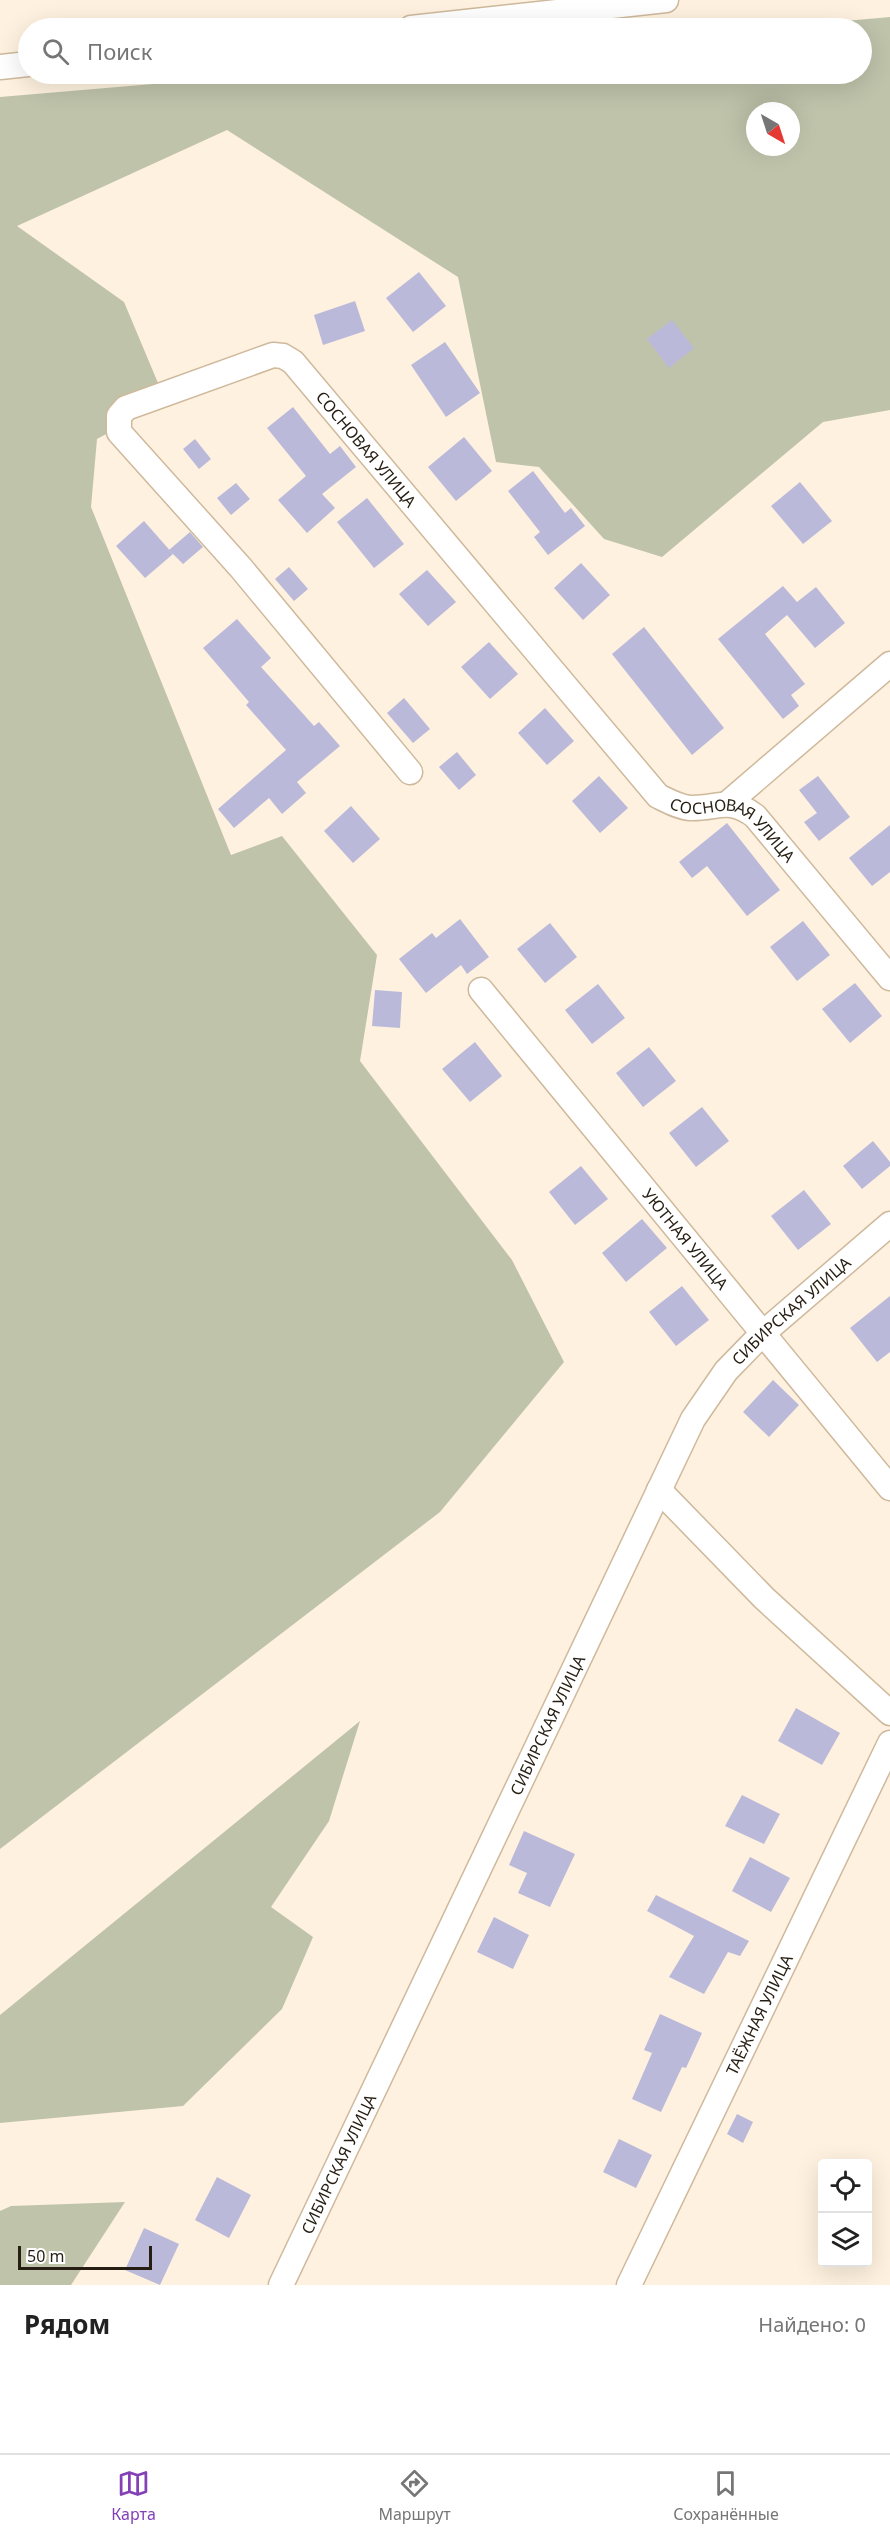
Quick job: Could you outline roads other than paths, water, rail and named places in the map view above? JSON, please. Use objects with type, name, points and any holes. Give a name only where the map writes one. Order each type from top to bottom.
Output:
[{"type":"street","points":[[502,18],[666,0]]},
{"type":"street","points":[[0,67],[18,65]]},
{"type":"street","name":"СОСНОВАЯ УЛИЦА","points":[[410,772],[241,568],[120,432],[119,416],[126,408],[273,355],[283,356],[293,362],[658,796],[689,808],[728,803],[743,808],[754,816],[890,978]]},
{"type":"street","points":[[728,803],[890,664]]},
{"type":"street","name":"УЮТНАЯ УЛИЦА","points":[[481,990],[890,1488]]},
{"type":"street","name":"СИБИРСКАЯ УЛИЦА","points":[[281,2285],[693,1419],[726,1371],[762,1334],[890,1224]]},
{"type":"street","points":[[659,1490],[764,1598],[890,1713]]},
{"type":"street","name":"ТАЁЖНАЯ УЛИЦА","points":[[629,2285],[890,1743]]}]
